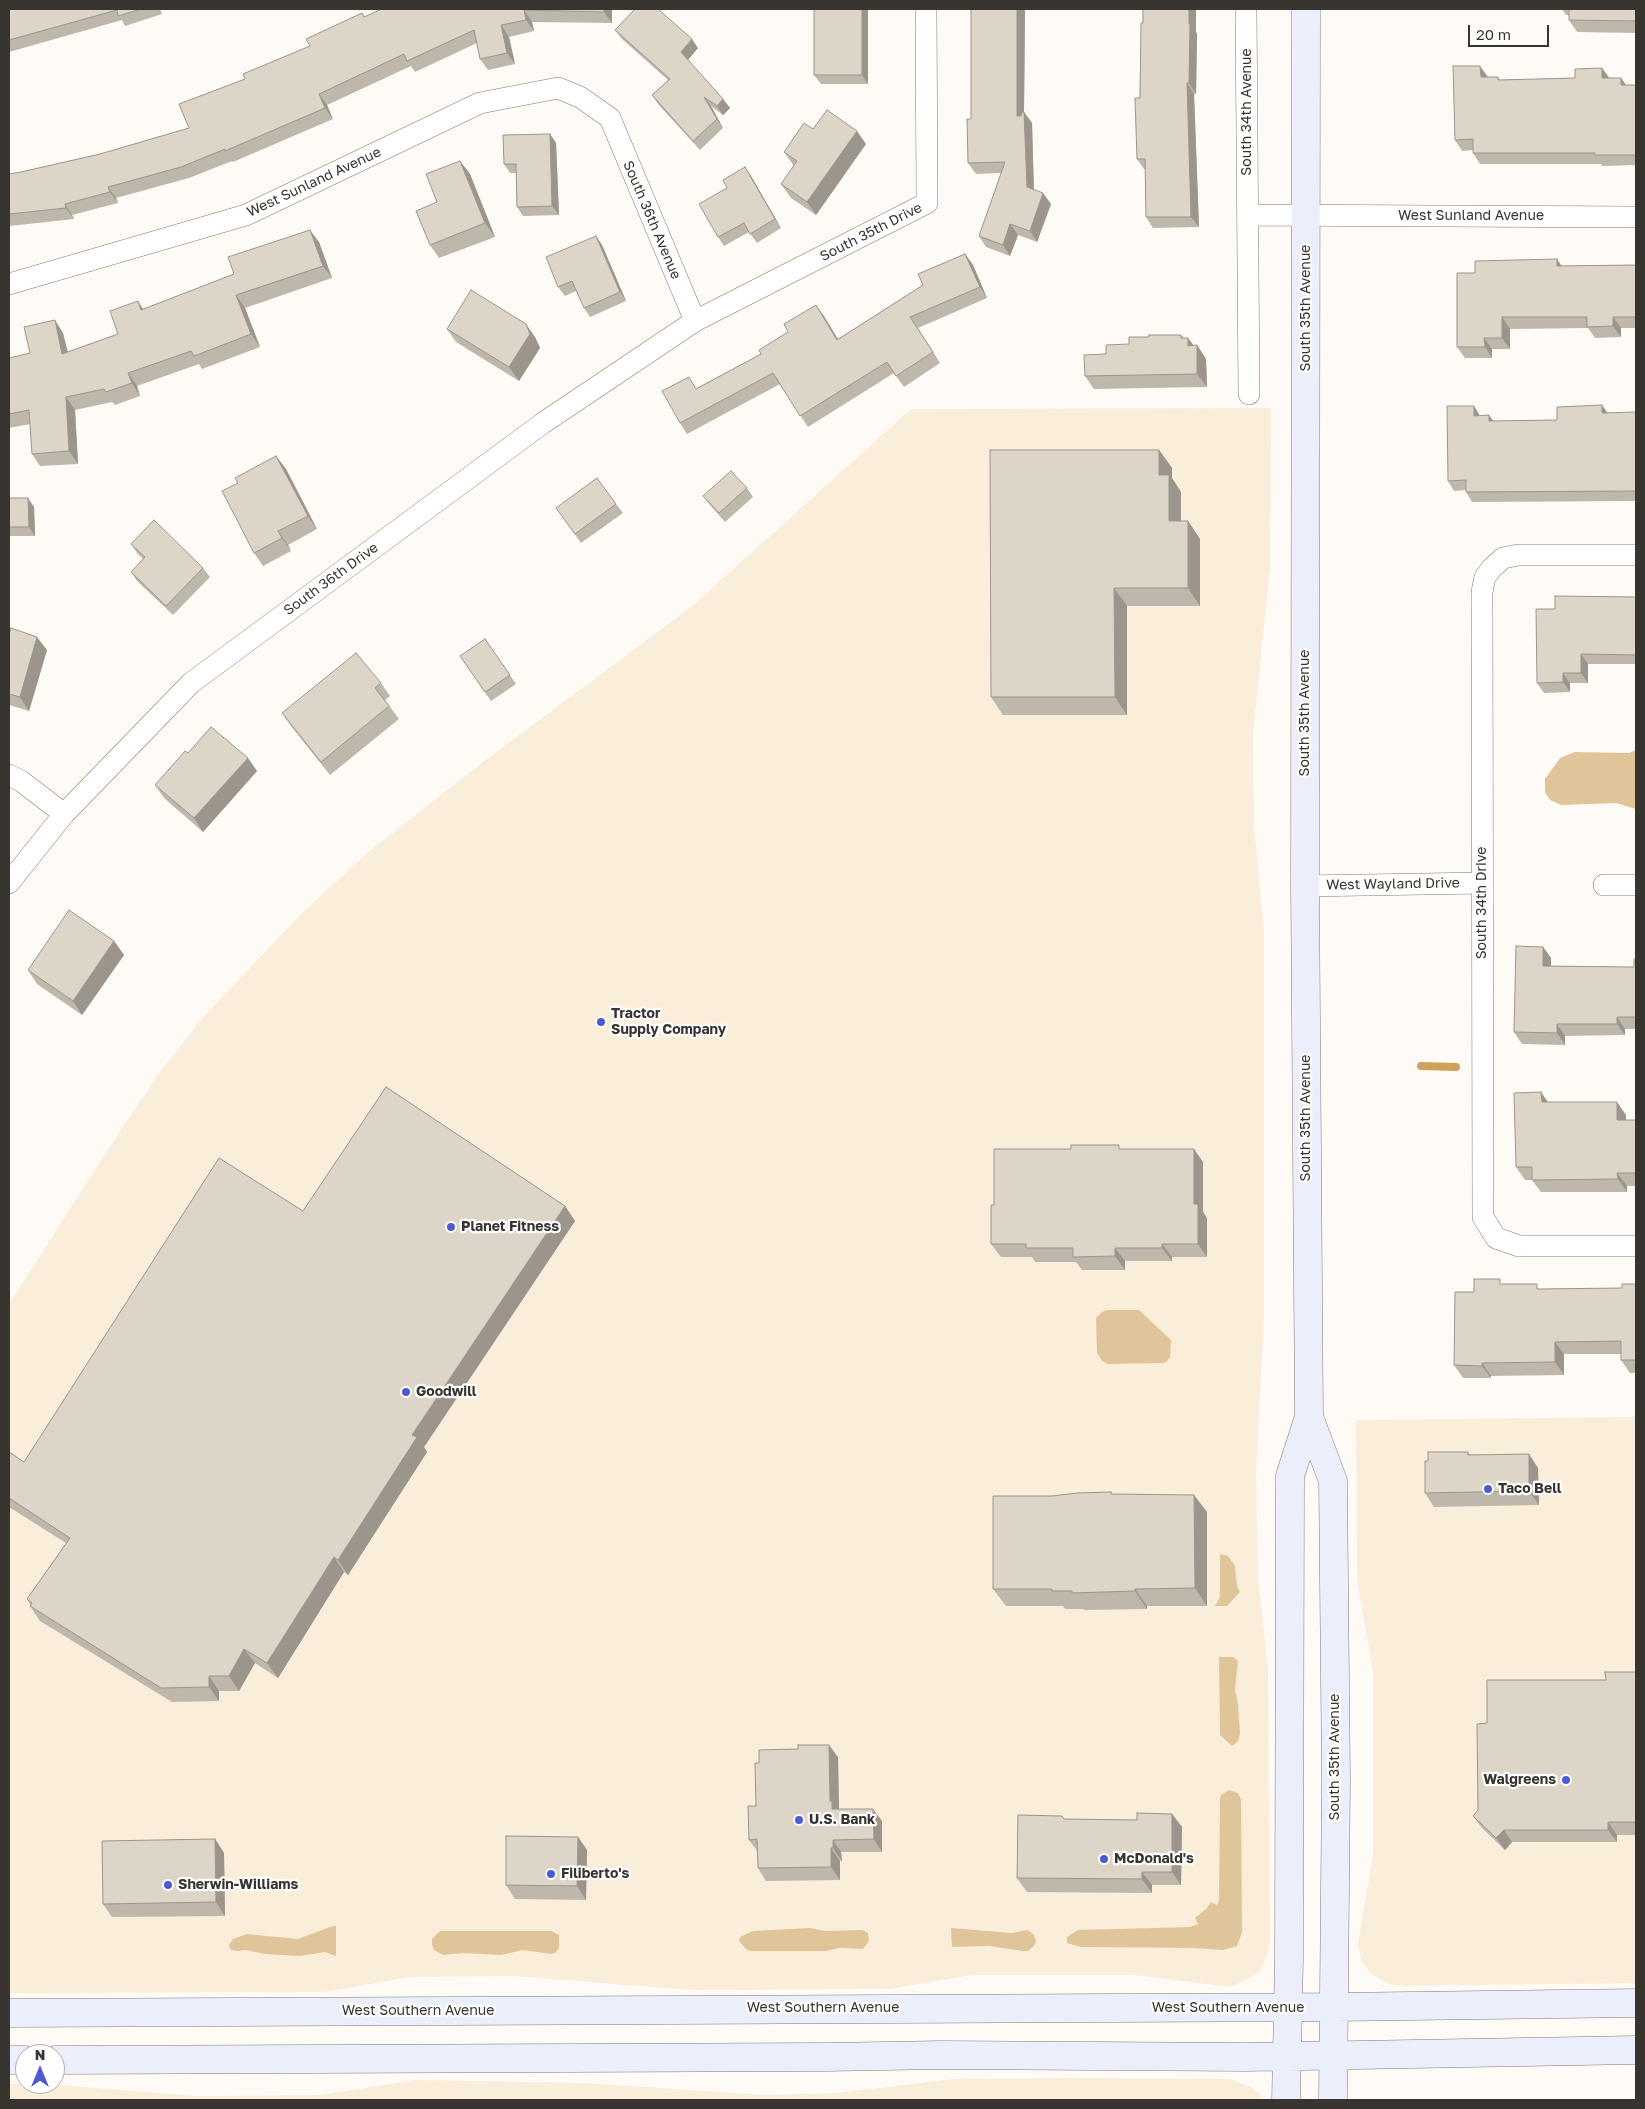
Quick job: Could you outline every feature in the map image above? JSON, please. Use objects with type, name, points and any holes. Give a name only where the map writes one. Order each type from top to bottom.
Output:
[{"type":"main road","name":"South 35th Avenue","points":[[1286,2100],[1290,1476],[1309,1417],[1304,886],[1306,9]]},
{"type":"main road","name":"South 35th Avenue","points":[[1309,1417],[1333,1481],[1336,1781],[1334,2100]]},
{"type":"main road","name":"West Southern Avenue","points":[[9,2013],[1335,2007],[1636,2003]]},
{"type":"main road","points":[[65,2060],[827,2058],[941,2055],[1335,2056],[1636,2050]]},
{"type":"street","name":"South 35th Drive","points":[[695,321],[927,203],[926,9]]},
{"type":"street","name":"South 34th Avenue","points":[[1246,9],[1248,394]]},
{"type":"street","name":"West Sunland Avenue","points":[[9,284],[246,215],[480,103],[558,88],[580,97],[610,118]]},
{"type":"street","name":"South 36th Avenue","points":[[610,118],[695,321]]},
{"type":"street","points":[[1248,215],[1306,215]]},
{"type":"street","name":"West Sunland Avenue","points":[[1306,215],[1636,217]]},
{"type":"street","name":"South 36th Drive","points":[[9,883],[64,814],[191,683],[543,423],[695,321]]},
{"type":"street","name":"South 34th Drive","points":[[1636,555],[1518,555],[1503,558],[1485,577],[1482,592],[1483,1217],[1496,1238],[1519,1246],[1636,1246]]},
{"type":"street","points":[[9,775],[21,781],[64,814]]},
{"type":"street","name":"West Wayland Drive","points":[[1304,886],[1482,883]]},
{"type":"street","points":[[1604,885],[1636,885]]},
{"type":"shaded area","points":[[1271,408],[1270,568],[1253,734],[1254,825],[1264,932],[1264,1317],[1256,1474],[1258,1576],[1268,1670],[1270,1940],[1268,1954],[1260,1971],[1231,1987],[1137,1975],[972,1975],[889,1989],[691,1990],[513,1976],[409,1977],[324,1992],[9,1993],[9,1304],[122,1128],[160,1072],[205,1015],[307,908],[371,850],[483,762],[691,607],[911,409]]},
{"type":"shaded area","points":[[1636,750],[1636,809],[1616,803],[1561,805],[1550,800],[1545,792],[1545,779],[1560,758],[1575,752],[1629,753]]},
{"type":"shaded area","points":[[1107,1310],[1139,1310],[1171,1340],[1170,1357],[1167,1361],[1164,1363],[1108,1364],[1102,1361],[1097,1353],[1096,1318]]},
{"type":"shaded area","points":[[1636,1417],[1636,1983],[1396,1986],[1385,1982],[1371,1974],[1362,1962],[1358,1944],[1373,1855],[1373,1672],[1357,1580],[1356,1420]]},
{"type":"shaded area","points":[[1220,1554],[1228,1556],[1235,1566],[1237,1586],[1240,1592],[1227,1606],[1215,1606],[1220,1597]]},
{"type":"shaded area","points":[[1219,1657],[1233,1657],[1238,1661],[1235,1690],[1240,1734],[1238,1741],[1232,1746],[1220,1735]]},
{"type":"shaded area","points":[[1229,1790],[1238,1793],[1241,1799],[1242,1932],[1237,1946],[1223,1950],[1081,1947],[1067,1943],[1067,1937],[1078,1930],[1190,1927],[1198,1924],[1195,1918],[1211,1902],[1217,1905],[1219,1901],[1220,1798],[1221,1795]]},
{"type":"shaded area","points":[[336,1926],[336,1956],[325,1952],[300,1956],[265,1954],[246,1950],[231,1950],[229,1945],[233,1939],[247,1934],[298,1939]]},
{"type":"shaded area","points":[[810,1928],[825,1931],[862,1930],[868,1933],[869,1941],[863,1949],[752,1951],[747,1950],[739,1941],[740,1937],[753,1931]]},
{"type":"shaded area","points":[[951,1928],[1012,1933],[1028,1930],[1034,1935],[1036,1941],[1034,1946],[1028,1951],[989,1946],[952,1947]]},
{"type":"shaded area","points":[[440,1931],[551,1931],[559,1935],[559,1948],[555,1953],[551,1954],[523,1950],[501,1955],[463,1953],[443,1955],[434,1950],[432,1945],[432,1939]]},
{"type":"shaded area","points":[[953,2079],[1230,2079],[1252,2088],[1261,2095],[1262,2100],[9,2100],[9,2084],[15,2084],[15,2094],[65,2094],[65,2086],[198,2096],[320,2095],[417,2080],[586,2083],[764,2095],[837,2093]]},
{"type":"building","points":[[9,9],[141,9],[118,16],[117,10],[9,40]]},
{"type":"building","points":[[382,9],[604,9],[604,12],[524,10],[526,20],[501,25],[507,53],[480,59],[474,30],[407,61],[404,54],[319,94],[325,108],[225,151],[225,149],[181,167],[108,187],[110,192],[65,204],[66,208],[9,214],[9,174],[100,154],[189,128],[179,104],[245,79],[243,74],[310,46],[306,39],[362,13],[364,17]]},
{"type":"building","points":[[635,9],[658,9],[692,39],[681,52],[723,99],[717,106],[704,97],[717,119],[693,141],[652,95],[670,79],[615,30]]},
{"type":"building","points":[[814,9],[862,9],[862,75],[814,75]]},
{"type":"building","points":[[971,9],[1017,9],[1017,116],[1021,116],[1022,112],[1024,112],[1027,187],[1043,193],[1030,231],[1010,224],[1003,245],[979,236],[1005,162],[968,163],[967,119],[971,119]]},
{"type":"building","points":[[1143,9],[1189,9],[1189,83],[1187,83],[1191,217],[1146,217],[1145,159],[1137,159],[1135,98],[1140,98],[1141,23],[1143,23]]},
{"type":"building","points":[[1569,9],[1636,9],[1636,21],[1569,20]]},
{"type":"building","points":[[1453,66],[1480,66],[1481,77],[1498,77],[1498,80],[1575,78],[1575,69],[1602,68],[1602,78],[1621,78],[1621,85],[1636,85],[1636,155],[1473,153],[1473,139],[1455,140]]},
{"type":"building","points":[[827,110],[857,131],[807,202],[781,184],[797,161],[784,152],[804,123],[813,129]]},
{"type":"building","points":[[550,134],[552,206],[517,207],[516,164],[504,164],[503,135]]},
{"type":"building","points":[[460,161],[485,223],[430,245],[416,211],[437,202],[426,174]]},
{"type":"building","points":[[745,167],[775,219],[750,234],[744,223],[718,237],[699,204],[727,188],[723,180]]},
{"type":"building","points":[[310,230],[323,266],[236,295],[251,334],[194,356],[191,351],[128,373],[132,383],[106,392],[104,389],[66,397],[69,451],[32,454],[29,410],[9,414],[9,358],[30,353],[24,327],[55,320],[62,354],[118,334],[110,311],[138,301],[141,310],[234,274],[228,257]]},
{"type":"building","points":[[596,236],[620,292],[584,308],[572,281],[558,287],[546,257]]},
{"type":"building","points":[[965,254],[980,287],[910,317],[933,352],[896,376],[887,362],[800,416],[773,373],[680,423],[662,391],[689,377],[696,389],[761,354],[759,350],[788,332],[784,324],[816,305],[837,340],[923,285],[918,274]]},
{"type":"building","points":[[1557,259],[1557,266],[1636,265],[1636,317],[1613,317],[1613,326],[1587,327],[1587,317],[1502,317],[1502,338],[1484,338],[1485,347],[1457,347],[1457,273],[1475,273],[1475,261]]},
{"type":"building","points":[[471,290],[526,324],[530,334],[509,367],[447,329]]},
{"type":"building","points":[[1149,335],[1181,335],[1181,338],[1188,338],[1188,346],[1197,345],[1197,374],[1085,376],[1084,355],[1106,354],[1106,345],[1129,344],[1129,337],[1149,337]]},
{"type":"building","points":[[1602,405],[1602,413],[1636,412],[1636,491],[1466,492],[1466,480],[1448,481],[1447,406],[1474,406],[1474,416],[1489,415],[1489,421],[1557,420],[1557,407]]},
{"type":"building","points":[[990,450],[1159,450],[1159,475],[1169,475],[1169,521],[1188,521],[1188,588],[1114,588],[1115,697],[991,697]]},
{"type":"building","points":[[276,456],[308,516],[278,531],[282,538],[254,553],[222,491],[238,483],[235,478]]},
{"type":"building","points":[[731,471],[747,488],[719,513],[703,496]]},
{"type":"building","points":[[597,478],[616,504],[575,534],[556,508]]},
{"type":"building","points":[[9,498],[28,498],[29,527],[9,527]]},
{"type":"building","points":[[154,520],[203,568],[166,606],[131,572],[145,557],[131,544]]},
{"type":"building","points":[[1555,596],[1636,597],[1636,655],[1581,654],[1581,673],[1563,673],[1563,682],[1537,683],[1536,609],[1555,609]]},
{"type":"building","points":[[11,628],[37,637],[20,697],[9,694],[9,635]]},
{"type":"building","points":[[485,639],[510,675],[485,692],[460,656]]},
{"type":"building","points":[[356,653],[381,683],[375,688],[389,706],[321,762],[282,713]]},
{"type":"building","points":[[211,727],[248,758],[194,818],[155,785],[185,751],[188,753]]},
{"type":"building","points":[[69,910],[114,941],[73,1001],[28,970]]},
{"type":"building","points":[[1516,946],[1543,947],[1543,966],[1634,967],[1634,959],[1636,959],[1636,1017],[1617,1017],[1617,1024],[1557,1024],[1557,1033],[1514,1032]]},
{"type":"building","points":[[386,1087],[565,1206],[412,1435],[417,1437],[338,1560],[334,1557],[267,1663],[244,1649],[229,1676],[209,1676],[209,1687],[161,1688],[30,1606],[32,1603],[27,1599],[70,1538],[9,1498],[9,1452],[24,1462],[219,1158],[303,1211]]},
{"type":"building","points":[[1541,1092],[1542,1102],[1617,1102],[1617,1120],[1636,1120],[1636,1173],[1617,1173],[1618,1179],[1532,1180],[1532,1167],[1516,1167],[1514,1093]]},
{"type":"building","points":[[1071,1145],[1119,1145],[1119,1149],[1194,1149],[1194,1204],[1198,1204],[1198,1244],[1162,1244],[1162,1248],[1115,1248],[1115,1256],[1073,1257],[1073,1248],[1026,1248],[1026,1244],[991,1244],[991,1205],[994,1205],[994,1149],[1071,1149]]},
{"type":"building","points":[[1474,1279],[1500,1279],[1500,1284],[1537,1284],[1537,1289],[1622,1288],[1622,1284],[1636,1284],[1636,1360],[1621,1360],[1621,1341],[1555,1342],[1555,1362],[1482,1363],[1482,1366],[1454,1365],[1455,1292],[1474,1292]]},
{"type":"building","points":[[1428,1452],[1468,1452],[1468,1455],[1529,1454],[1529,1491],[1425,1493],[1425,1461],[1428,1461]]},
{"type":"building","points":[[1111,1492],[1111,1494],[1194,1495],[1195,1588],[1072,1593],[1072,1591],[1052,1591],[1052,1589],[993,1589],[993,1496],[1052,1496]]},
{"type":"building","name":"Walgreens","points":[[1605,1672],[1636,1672],[1636,1822],[1608,1822],[1608,1830],[1504,1830],[1496,1838],[1473,1816],[1478,1810],[1477,1724],[1487,1723],[1487,1680],[1606,1680]]},
{"type":"building","name":"U.S. Bank","points":[[798,1745],[829,1745],[830,1801],[832,1801],[832,1809],[873,1809],[874,1839],[833,1840],[831,1867],[758,1868],[757,1839],[749,1840],[748,1806],[756,1806],[755,1763],[759,1763],[759,1750],[798,1749]]},
{"type":"building","name":"McDonald's","points":[[1137,1813],[1172,1814],[1172,1872],[1142,1872],[1142,1879],[1017,1878],[1018,1815],[1062,1816],[1064,1819],[1137,1820]]},
{"type":"building","name":"Filiberto's","points":[[506,1836],[578,1837],[577,1886],[506,1885]]},
{"type":"building","name":"Sherwin-Williams","points":[[215,1839],[216,1902],[103,1904],[102,1841]]},
{"type":"waterway","points":[[1421,1066],[1456,1067]]},
{"type":"place","name":"Tractor Supply Company","points":[[601,1022]]},
{"type":"place","name":"Planet Fitness","points":[[451,1227]]},
{"type":"place","name":"Goodwill","points":[[406,1392]]},
{"type":"place","name":"Taco Bell","points":[[1488,1489]]},
{"type":"place","name":"Walgreens","points":[[1566,1780]]},
{"type":"place","name":"U.S. Bank","points":[[799,1820]]},
{"type":"place","name":"McDonald's","points":[[1104,1859]]},
{"type":"place","name":"Filiberto's","points":[[551,1874]]},
{"type":"place","name":"Sherwin-Williams","points":[[168,1885]]}]
